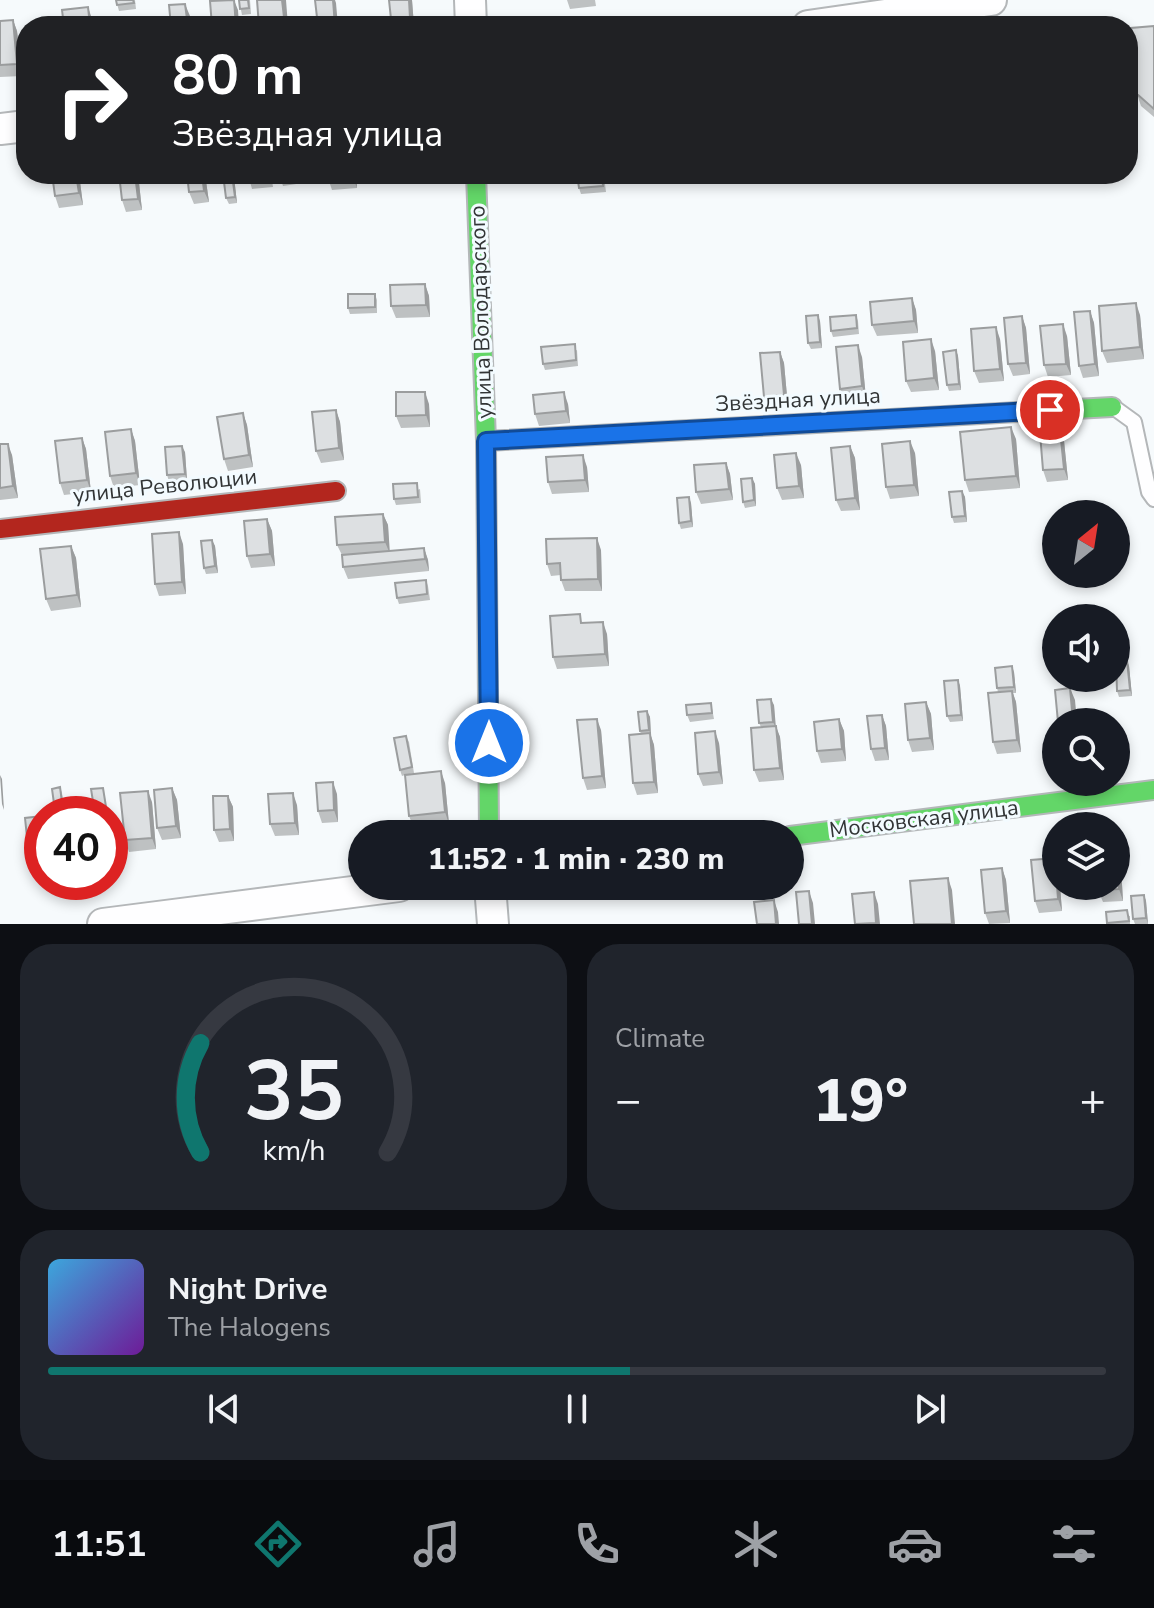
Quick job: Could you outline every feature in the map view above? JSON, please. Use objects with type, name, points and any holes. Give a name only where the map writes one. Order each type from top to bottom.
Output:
[{"type":"street","points":[[878,16],[991,0]]},
{"type":"street","name":"улица Володарского","points":[[476,184],[486,441],[489,820]]},
{"type":"street","name":"Звёздная улица","points":[[486,441],[1112,407]]},
{"type":"street","name":"улица Революции","points":[[0,529],[336,491]]},
{"type":"street","name":"Московская улица","points":[[804,834],[1154,790]]},
{"type":"street","points":[[103,924],[348,893]]},
{"type":"street","points":[[491,900],[493,924]]},
{"type":"lane","points":[[1112,407],[1134,422],[1149,492],[1154,499]]},
{"type":"building","points":[[116,0],[133,0],[134,3],[117,5]]},
{"type":"building","points":[[234,0],[235,16],[211,16],[210,1]]},
{"type":"building","points":[[239,0],[248,0],[249,8],[240,9]]},
{"type":"building","points":[[257,0],[282,0],[284,16],[258,16]]},
{"type":"building","points":[[315,0],[333,0],[334,16],[317,16]]},
{"type":"building","points":[[389,0],[409,0],[410,16],[391,16]]},
{"type":"building","points":[[185,4],[187,16],[170,16],[169,5]]},
{"type":"building","points":[[88,7],[89,16],[63,16],[62,10]]},
{"type":"building","points":[[13,20],[16,64],[0,65],[0,21]]},
{"type":"building","points":[[1154,26],[1154,109],[1138,95],[1138,27]]},
{"type":"building","points":[[53,184],[78,184],[79,193],[55,196]]},
{"type":"building","points":[[120,184],[136,184],[138,199],[122,200]]},
{"type":"building","points":[[188,184],[203,184],[204,191],[189,192]]},
{"type":"building","points":[[224,184],[233,184],[235,197],[226,198]]},
{"type":"building","points":[[578,184],[603,184],[603,186],[579,188]]},
{"type":"building","points":[[425,284],[426,305],[391,306],[390,285]]},
{"type":"building","points":[[348,294],[375,294],[375,307],[348,308]]},
{"type":"building","points":[[912,298],[914,321],[872,325],[870,302]]},
{"type":"building","points":[[1136,303],[1140,347],[1102,351],[1099,306]]},
{"type":"building","points":[[1090,311],[1095,364],[1079,366],[1074,312]]},
{"type":"building","points":[[818,315],[820,342],[808,343],[806,316]]},
{"type":"building","points":[[856,315],[857,328],[831,331],[830,317]]},
{"type":"building","points":[[1022,316],[1026,363],[1008,364],[1004,318]]},
{"type":"building","points":[[1063,324],[1066,364],[1044,365],[1040,326]]},
{"type":"building","points":[[996,327],[1000,369],[974,371],[971,329]]},
{"type":"building","points":[[931,339],[934,378],[906,381],[903,342]]},
{"type":"building","points":[[575,344],[576,360],[543,364],[541,347]]},
{"type":"building","points":[[858,345],[862,386],[840,389],[836,347]]},
{"type":"building","points":[[956,350],[959,384],[947,385],[943,352]]},
{"type":"building","points":[[780,352],[784,395],[764,397],[760,353]]},
{"type":"building","points":[[396,392],[425,392],[426,415],[396,416]]},
{"type":"building","points":[[564,392],[566,411],[535,414],[533,395]]},
{"type":"building","points":[[336,410],[339,448],[316,451],[312,412]]},
{"type":"building","points":[[243,413],[249,455],[224,459],[217,417]]},
{"type":"building","points":[[1059,420],[1064,469],[1043,470],[1039,421]]},
{"type":"building","points":[[1011,427],[1016,476],[965,480],[960,432]]},
{"type":"building","points":[[131,429],[136,473],[110,476],[105,432]]},
{"type":"building","points":[[82,438],[87,480],[60,483],[55,441]]},
{"type":"building","points":[[910,441],[914,485],[886,487],[882,444]]},
{"type":"building","points":[[0,444],[8,444],[13,486],[0,488]]},
{"type":"building","points":[[182,446],[185,474],[167,475],[165,447]]},
{"type":"building","points":[[850,446],[855,498],[836,500],[831,448]]},
{"type":"building","points":[[796,453],[799,486],[777,488],[774,455]]},
{"type":"building","points":[[583,455],[585,480],[548,482],[546,457]]},
{"type":"building","points":[[726,463],[729,489],[696,492],[694,465]]},
{"type":"building","points":[[752,478],[754,500],[743,502],[741,479]]},
{"type":"building","points":[[417,483],[418,497],[394,499],[393,484]]},
{"type":"building","points":[[962,491],[965,516],[952,517],[949,492]]},
{"type":"building","points":[[689,497],[691,521],[679,523],[677,498]]},
{"type":"building","points":[[383,514],[385,542],[337,545],[335,517]]},
{"type":"building","points":[[267,519],[270,554],[247,556],[244,521]]},
{"type":"building","points":[[179,532],[182,582],[155,584],[152,534]]},
{"type":"building","points":[[597,538],[598,579],[561,580],[560,563],[547,564],[546,539]]},
{"type":"building","points":[[212,540],[215,566],[204,568],[201,541]]},
{"type":"building","points":[[71,546],[77,595],[46,599],[40,549]]},
{"type":"building","points":[[424,548],[425,559],[343,567],[342,555]]},
{"type":"building","points":[[426,580],[427,594],[397,598],[395,583]]},
{"type":"building","points":[[580,614],[581,623],[603,622],[605,654],[553,657],[550,616]]},
{"type":"building","points":[[1012,666],[1014,687],[997,688],[995,668]]},
{"type":"building","points":[[958,680],[961,715],[947,716],[944,681]]},
{"type":"building","points":[[1012,691],[1017,740],[993,742],[988,693]]},
{"type":"building","points":[[1055,692],[1070,692],[1072,708],[1057,708]]},
{"type":"building","points":[[771,699],[773,722],[759,723],[757,700]]},
{"type":"building","points":[[926,702],[930,738],[908,740],[905,704]]},
{"type":"building","points":[[711,703],[712,713],[687,715],[686,705]]},
{"type":"building","points":[[647,711],[649,730],[640,731],[638,712]]},
{"type":"building","points":[[882,715],[885,748],[871,749],[867,716]]},
{"type":"building","points":[[597,719],[602,776],[583,778],[577,720]]},
{"type":"building","points":[[839,719],[842,749],[817,751],[814,722]]},
{"type":"building","points":[[776,726],[780,768],[754,770],[751,728]]},
{"type":"building","points":[[715,731],[719,772],[698,774],[695,733]]},
{"type":"building","points":[[650,733],[654,782],[633,783],[629,735]]},
{"type":"building","points":[[406,736],[412,767],[400,770],[394,738]]},
{"type":"building","points":[[441,771],[445,812],[409,816],[405,775]]},
{"type":"building","points":[[333,782],[334,810],[318,811],[316,783]]},
{"type":"building","points":[[60,787],[61,796],[53,796],[52,789]]},
{"type":"building","points":[[103,788],[104,796],[92,796],[91,789]]},
{"type":"building","points":[[172,788],[176,826],[157,828],[154,790]]},
{"type":"building","points":[[148,791],[152,838],[128,840],[128,796],[120,796],[120,793]]},
{"type":"building","points":[[293,793],[295,823],[270,824],[268,794]]},
{"type":"building","points":[[213,796],[228,796],[230,829],[214,830]]},
{"type":"building","points":[[1042,859],[1042,900],[1046,900],[1035,901],[1031,860]]},
{"type":"building","points":[[1002,868],[1006,911],[985,913],[981,870]]},
{"type":"building","points":[[948,878],[952,924],[914,924],[910,881]]},
{"type":"building","points":[[804,891],[809,891],[812,924],[799,924],[797,900],[804,900]]},
{"type":"building","points":[[874,892],[876,923],[855,924],[852,894]]},
{"type":"building","points":[[1144,895],[1146,918],[1133,919],[1131,896]]},
{"type":"building","points":[[774,900],[776,924],[757,924],[754,902]]},
{"type":"building","points":[[1127,910],[1129,921],[1107,923],[1106,912]]},
{"type":"traffic: fast","points":[[476,184],[486,441],[489,820]]},
{"type":"traffic: fast","points":[[486,441],[1112,407]]},
{"type":"traffic: fast","points":[[804,834],[1154,790]]},
{"type":"traffic: jam","points":[[0,529],[336,491]]},
{"type":"route","points":[[489,743],[486,441],[1050,410]]}]
